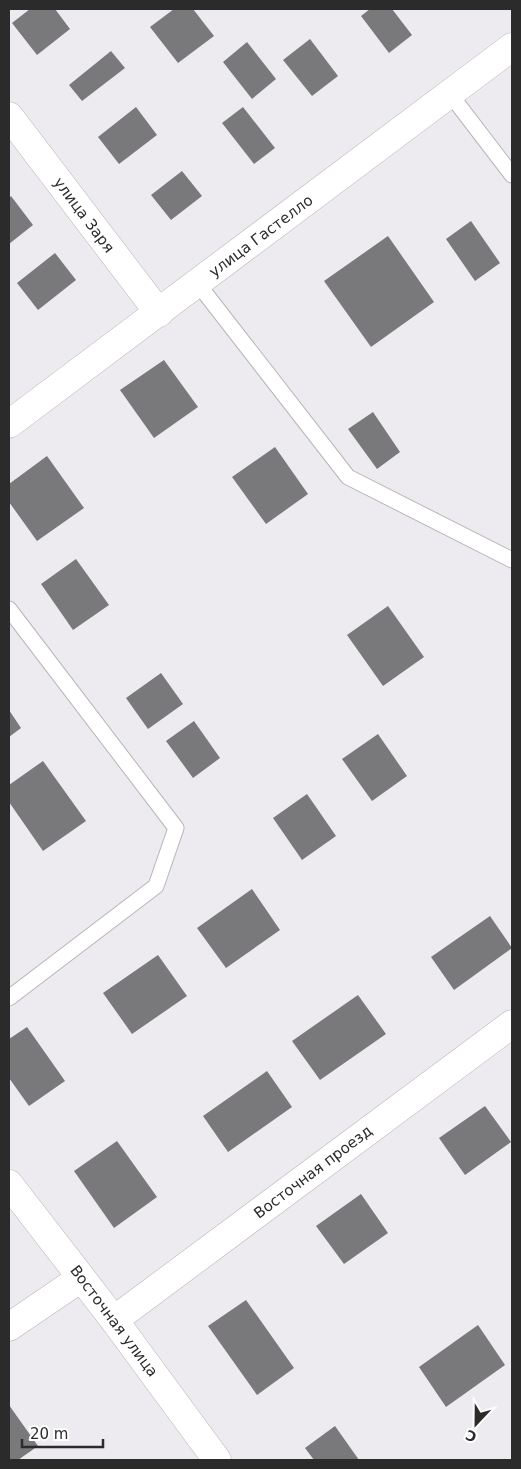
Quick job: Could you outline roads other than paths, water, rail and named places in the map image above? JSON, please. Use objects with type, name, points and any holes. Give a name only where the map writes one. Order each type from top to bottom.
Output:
[{"type":"street","name":"улица Гастелло","points":[[9,424],[512,47]]},
{"type":"street","name":"улица Заря","points":[[9,116],[159,313]]},
{"type":"street","name":"Восточная проезд","points":[[114,1320],[512,1024]]},
{"type":"street","name":"Восточная улица","points":[[9,1184],[114,1320],[217,1460]]},
{"type":"street","points":[[9,1327],[81,1278]]},
{"type":"lane","points":[[450,94],[512,175]]},
{"type":"lane","points":[[198,284],[348,477],[512,560]]},
{"type":"lane","points":[[9,609],[176,828],[156,886],[9,998]]}]
